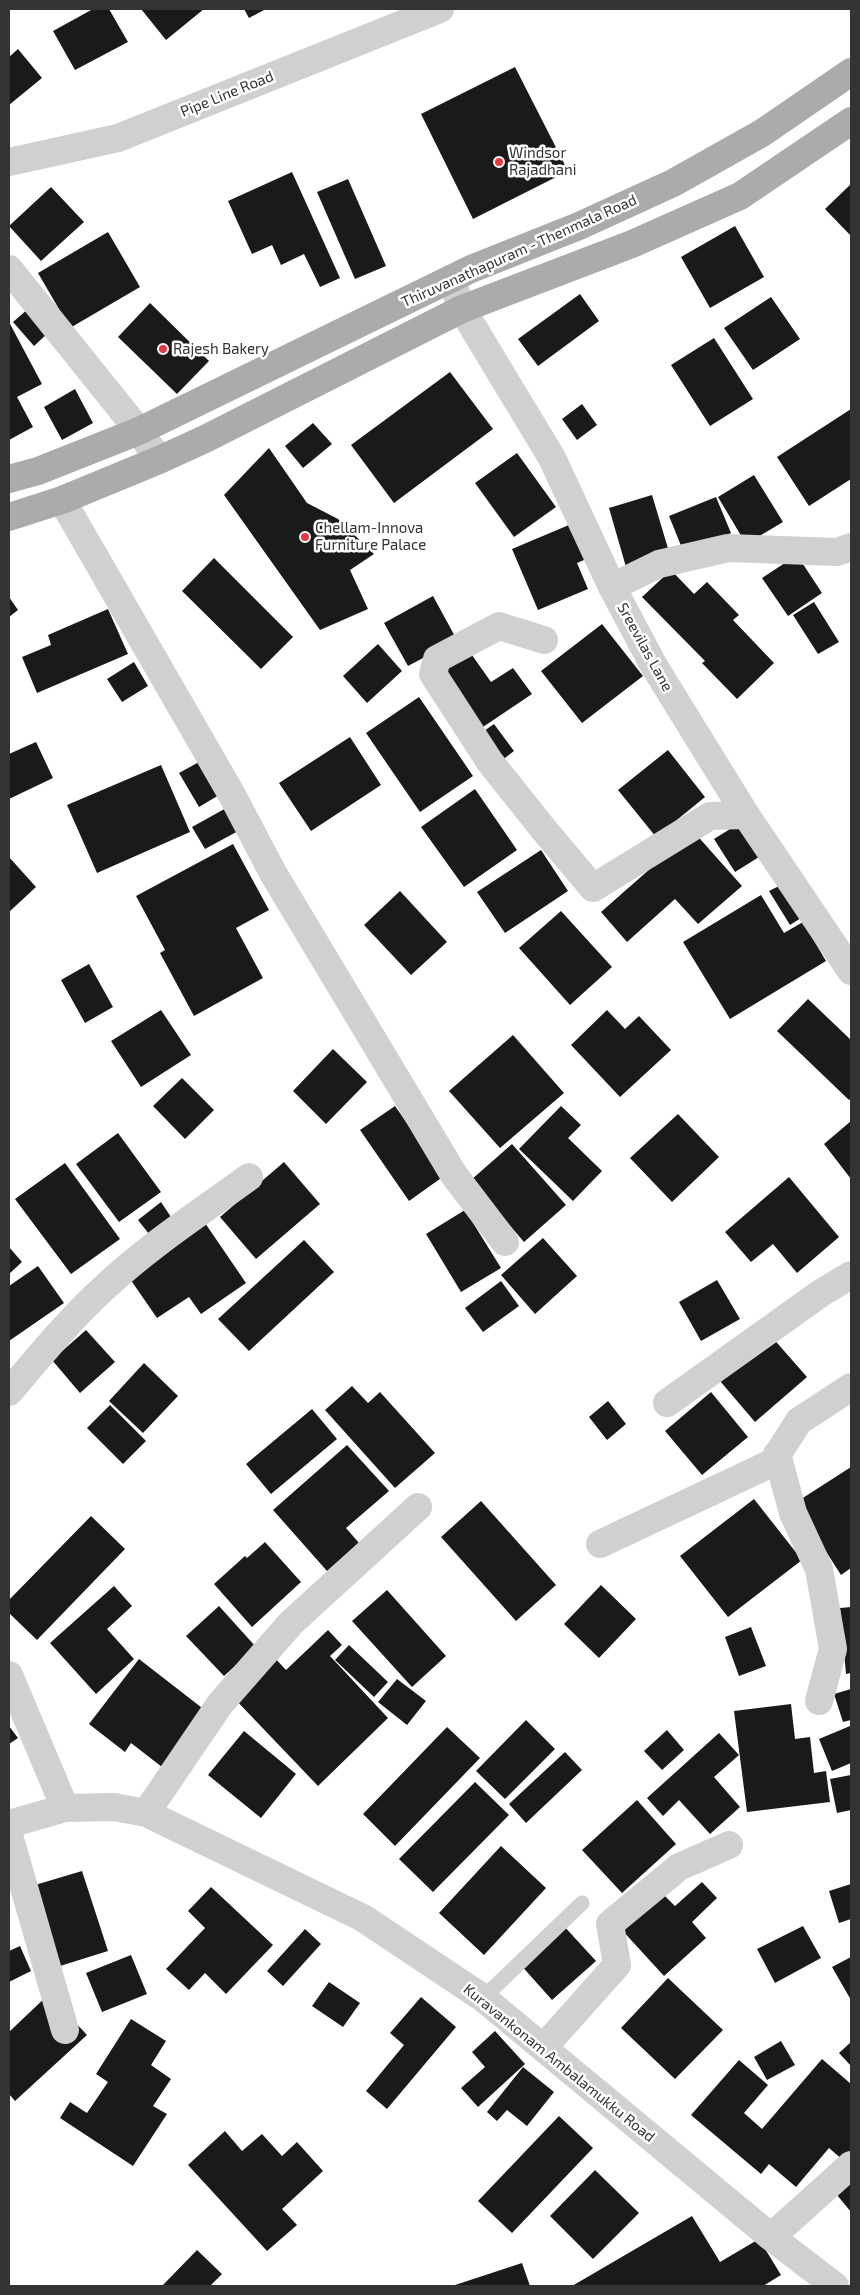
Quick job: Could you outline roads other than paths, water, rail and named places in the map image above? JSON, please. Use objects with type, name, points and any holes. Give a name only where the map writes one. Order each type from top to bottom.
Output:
[{"type":"main road","name":"Thiruvanathapuram - Thenmala Road","points":[[9,479],[38,471],[139,430],[450,279],[579,226],[673,183],[762,133],[851,72]]},
{"type":"main road","points":[[9,517],[62,500],[205,439],[462,309],[632,244],[740,196],[851,120]]},
{"type":"street","name":"Pipe Line Road","points":[[9,162],[118,138],[440,9]]},
{"type":"street","points":[[9,269],[139,430],[159,460]]},
{"type":"street","name":"Sreevilas Lane","points":[[450,279],[462,309],[552,458],[612,587],[654,666],[746,815],[851,971]]},
{"type":"street","points":[[62,500],[232,795],[273,873],[454,1175],[505,1242]]},
{"type":"street","points":[[612,587],[659,564],[728,548],[838,552],[851,547]]},
{"type":"street","points":[[544,640],[498,626],[437,660],[433,674],[490,762],[544,831],[594,888],[710,816],[746,815]]},
{"type":"street","points":[[9,1392],[52,1342],[104,1288],[179,1228],[249,1178]]},
{"type":"street","points":[[667,1403],[821,1293],[851,1275]]},
{"type":"street","points":[[600,1544],[772,1463],[799,1422],[851,1387]]},
{"type":"street","points":[[777,1454],[793,1513],[819,1569],[833,1649],[819,1701]]},
{"type":"street","points":[[146,1813],[220,1704],[285,1631],[418,1507]]},
{"type":"street","points":[[9,1675],[65,1808]]},
{"type":"street","name":"Kuravankonam Ambalamukku Road","points":[[9,1824],[65,1808],[114,1807],[146,1813],[362,1918],[483,1998],[771,2237],[835,2286]]},
{"type":"street","points":[[9,1835],[65,2030]]},
{"type":"street","points":[[543,2048],[617,1966],[610,1924],[680,1867],[729,1845]]},
{"type":"street","points":[[771,2237],[851,2166]]},
{"type":"lane","points":[[483,1998],[582,1903]]},
{"type":"place","name":"Windsor Rajadhani","points":[[499,162]]},
{"type":"place","name":"Rajesh Bakery","points":[[163,349]]},
{"type":"place","name":"Chellam-Innova Furniture Palace","points":[[305,537]]}]
